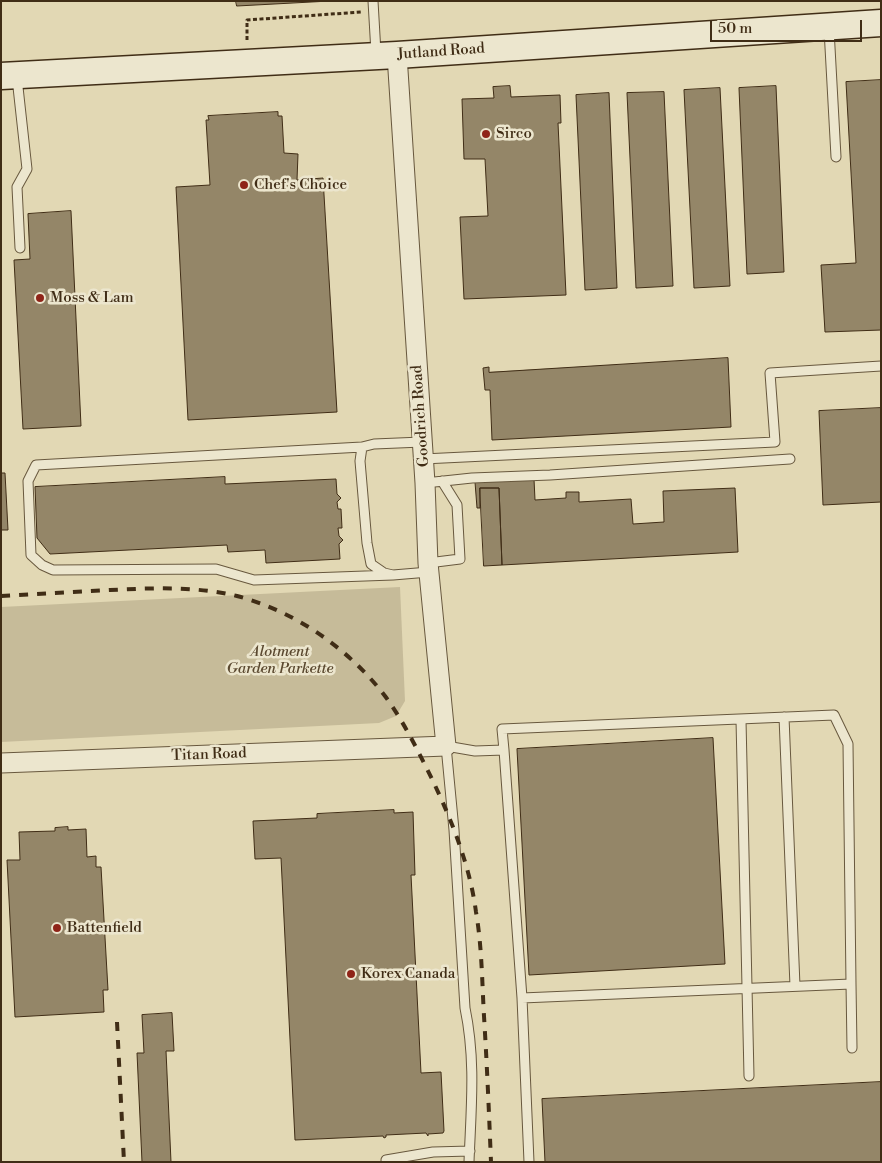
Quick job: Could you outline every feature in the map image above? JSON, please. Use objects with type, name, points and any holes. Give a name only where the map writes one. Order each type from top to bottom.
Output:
[{"type":"street","name":"Jutland Road","points":[[9,75],[387,56],[881,23]]},
{"type":"street","name":"Goodrich Road","points":[[387,56],[423,450],[434,482],[429,568],[446,746]]},
{"type":"street","name":"Titan Road","points":[[1,762],[446,746]]},
{"type":"lane","points":[[373,1],[373,12],[387,56]]},
{"type":"lane","points":[[829,26],[836,157]]},
{"type":"lane","points":[[9,75],[27,169],[16,187],[20,248]]},
{"type":"lane","points":[[434,482],[457,505],[460,559],[393,576],[254,580],[216,569],[53,570],[42,565],[31,555],[28,481],[36,465],[374,444],[423,450],[775,442],[770,374],[881,366]]},
{"type":"lane","points":[[362,446],[360,461],[367,543],[371,564],[384,573],[393,576]]},
{"type":"lane","points":[[434,482],[472,478],[550,475],[790,459]]},
{"type":"lane","points":[[529,1162],[522,998],[502,729],[834,715],[848,744],[852,1048]]},
{"type":"lane","points":[[784,717],[795,986]]},
{"type":"lane","points":[[741,720],[749,1076]]},
{"type":"lane","points":[[469,1162],[473,1065],[465,1008],[454,830],[446,746],[474,751],[504,750]]},
{"type":"lane","points":[[522,998],[851,984]]},
{"type":"lane","points":[[386,1160],[433,1152],[470,1151]]},
{"type":"path","points":[[248,63],[247,20],[373,12]]},
{"type":"green space","name":"Alotment Garden Parkette","points":[[400,587],[405,701],[396,716],[379,723],[1,742],[1,607]]},
{"type":"building","points":[[236,1],[330,1],[237,6]]},
{"type":"building","points":[[881,80],[881,330],[825,332],[821,265],[856,263],[846,82]]},
{"type":"building","points":[[510,86],[511,97],[560,95],[561,123],[558,123],[566,295],[464,299],[460,217],[488,216],[485,159],[464,159],[462,99],[494,98],[493,87]]},
{"type":"building","points":[[776,86],[784,272],[747,274],[739,88]]},
{"type":"building","points":[[720,88],[730,286],[694,288],[684,90]]},
{"type":"building","points":[[664,92],[673,286],[636,288],[627,93]]},
{"type":"building","points":[[609,93],[617,288],[585,290],[576,95]]},
{"type":"building","points":[[278,112],[278,116],[282,116],[284,153],[298,154],[297,180],[323,178],[337,412],[188,420],[176,187],[210,185],[206,120],[209,120],[208,116]]},
{"type":"building","points":[[71,211],[81,426],[23,429],[14,260],[30,259],[28,214]]},
{"type":"building","points":[[728,358],[731,427],[492,440],[490,390],[485,390],[483,368],[489,367],[489,372]]},
{"type":"building","points":[[881,408],[881,502],[823,505],[819,411]]},
{"type":"building","points":[[1,473],[5,473],[8,530],[1,530]]},
{"type":"building","points":[[225,477],[225,484],[336,479],[337,494],[341,498],[337,502],[338,509],[341,509],[342,528],[338,528],[339,536],[343,540],[339,544],[340,559],[266,563],[265,550],[228,552],[227,545],[50,554],[37,538],[35,487]]},
{"type":"building","points":[[534,479],[535,500],[566,498],[566,492],[579,492],[579,502],[631,499],[633,524],[664,522],[663,491],[735,488],[738,552],[502,565],[499,488],[480,488],[480,508],[477,508],[475,482]]},
{"type":"building","points":[[480,488],[499,488],[502,565],[484,566]]},
{"type":"building","points":[[713,738],[725,964],[529,975],[517,749]]},
{"type":"building","name":"Korex Canada","points":[[394,810],[394,813],[413,812],[415,875],[411,875],[421,1073],[441,1072],[444,1131],[443,1133],[428,1134],[428,1136],[426,1133],[386,1135],[384,1138],[383,1136],[295,1140],[281,858],[255,859],[253,821],[317,818],[317,814]]},
{"type":"building","name":"Battenfield","points":[[68,827],[68,830],[86,829],[87,857],[96,856],[96,867],[101,867],[108,990],[103,990],[104,1012],[15,1017],[7,860],[20,860],[19,832],[55,831],[55,828]]},
{"type":"building","points":[[172,1013],[174,1051],[166,1051],[171,1162],[142,1162],[137,1053],[144,1053],[142,1015]]},
{"type":"building","points":[[881,1082],[881,1162],[545,1162],[542,1099]]},
{"type":"railway","points":[[1,596],[158,588],[190,589],[237,596],[280,611],[300,622],[338,648],[371,679],[398,716],[432,779],[453,827],[465,861],[473,895],[481,951],[491,1162]]},
{"type":"railway","points":[[117,1022],[124,1162]]},
{"type":"place","name":"Sirco","points":[[486,134]]},
{"type":"place","name":"Chef's Choice","points":[[244,185]]},
{"type":"place","name":"Moss & Lam","points":[[40,298]]},
{"type":"place","name":"Battenfield","points":[[57,928]]},
{"type":"place","name":"Korex Canada","points":[[351,974]]}]
